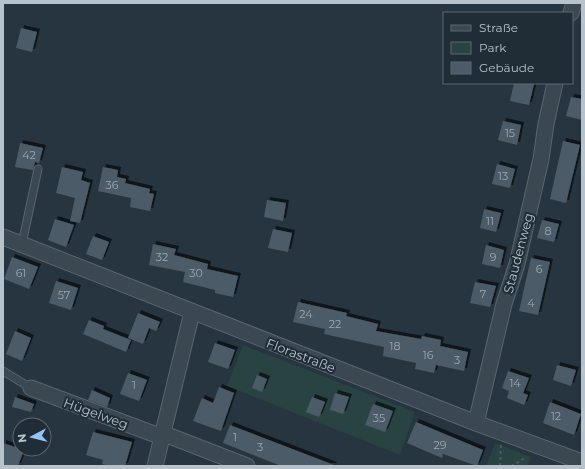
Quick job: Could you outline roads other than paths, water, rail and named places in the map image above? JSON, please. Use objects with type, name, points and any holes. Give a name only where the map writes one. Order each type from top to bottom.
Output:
[{"type":"street","name":"Staudenweg","points":[[476,423],[504,304],[517,264],[541,159],[546,124],[555,84]]},
{"type":"street","name":"Florastraße","points":[[3,237],[476,423],[582,462]]},
{"type":"street","points":[[155,466],[192,312]]},
{"type":"street","name":"Hügelweg","points":[[31,388],[247,466]]},
{"type":"lane","points":[[22,244],[38,169]]},
{"type":"lane","points":[[3,371],[31,388]]}]
